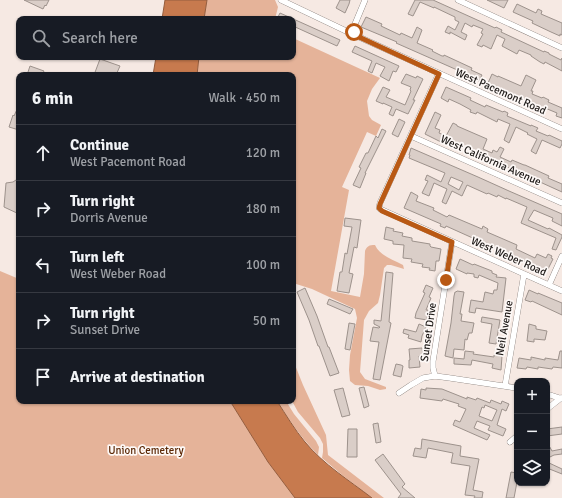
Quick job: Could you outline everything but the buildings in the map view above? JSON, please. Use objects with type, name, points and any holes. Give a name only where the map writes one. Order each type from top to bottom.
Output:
[{"type":"street","name":"West Pacemont Road","points":[[281,0],[346,31],[354,32],[359,37],[562,129]]},
{"type":"street","points":[[354,32],[355,24],[365,0]]},
{"type":"street","points":[[458,0],[562,48]]},
{"type":"street","points":[[411,136],[439,74]]},
{"type":"street","name":"West California Avenue","points":[[411,136],[562,204]]},
{"type":"street","name":"West Weber Road","points":[[411,136],[379,208],[382,211],[562,291]]},
{"type":"street","name":"Sunset Drive","points":[[435,376],[433,361],[452,242]]},
{"type":"street","points":[[548,285],[562,256]]},
{"type":"street","name":"Neil Avenue","points":[[505,386],[524,274]]},
{"type":"street","points":[[399,393],[411,384],[423,378],[435,376],[514,388]]},
{"type":"street","points":[[550,395],[561,399]]},
{"type":"street","points":[[550,407],[561,399]]},
{"type":"street","points":[[510,442],[514,439]]},
{"type":"green space","points":[[207,0],[275,0],[278,7],[276,16],[204,16]]},
{"type":"green space","points":[[296,39],[380,78],[372,89],[367,101],[369,116],[372,120],[381,125],[376,136],[367,132],[342,187],[349,190],[331,291],[360,297],[364,274],[365,251],[367,247],[375,245],[383,255],[403,265],[404,269],[391,265],[387,265],[384,268],[378,303],[369,311],[364,320],[360,372],[365,379],[386,387],[386,389],[380,390],[368,386],[355,385],[350,381],[350,355],[357,318],[355,309],[312,289],[296,284],[296,72],[197,72],[199,60],[296,60]]},
{"type":"green space","name":"Union Cemetery","points":[[0,271],[16,278],[16,404],[232,404],[268,462],[295,498],[0,498]]},
{"type":"green space","points":[[296,368],[326,435],[328,455],[384,498],[372,498],[322,458],[323,444],[320,438],[298,412],[294,404],[296,404]]},
{"type":"green space","points":[[279,404],[288,404],[316,441],[319,447],[318,455],[301,436]]},
{"type":"shaded area","points":[[165,0],[207,0],[204,16],[162,16]]},
{"type":"shaded area","points":[[156,60],[199,60],[197,72],[154,72]]},
{"type":"shaded area","points":[[232,404],[279,404],[312,450],[337,472],[372,498],[295,498],[268,462]]},
{"type":"route","points":[[354,32],[359,37],[439,74],[379,208],[382,211],[452,242],[446,280]]}]
